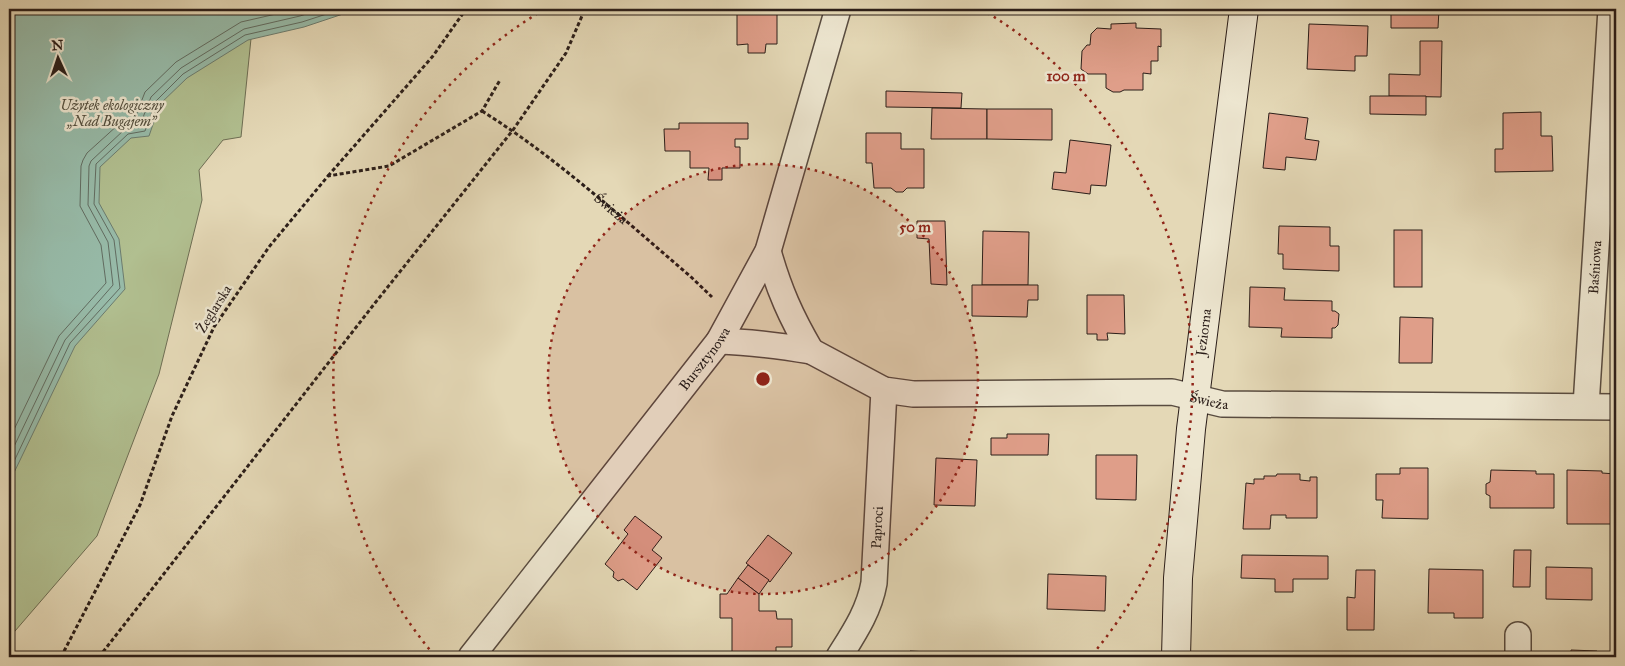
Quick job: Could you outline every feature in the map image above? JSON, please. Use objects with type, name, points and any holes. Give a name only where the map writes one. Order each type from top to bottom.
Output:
[{"type":"street","name":"Bursztynowa","points":[[471,657],[719,341],[768,251],[838,9]]},
{"type":"street","name":"Jeziorna","points":[[1176,657],[1178,578],[1191,429],[1244,9]]},
{"type":"street","name":"Baśniowa","points":[[1586,406],[1611,9]]},
{"type":"street","points":[[768,251],[777,283],[793,319],[811,351]]},
{"type":"street","name":"Świeża","points":[[719,341],[782,346],[811,351],[884,390],[913,394],[1172,392],[1222,404],[1616,407]]},
{"type":"street","name":"Paproci","points":[[839,657],[866,611],[874,583],[884,390]]},
{"type":"path","name":"Żeglarska","points":[[60,657],[140,505],[172,416],[214,327],[269,247],[328,176],[434,56],[466,9]]},
{"type":"path","points":[[99,657],[375,303],[513,130],[566,54],[585,9]]},
{"type":"path","points":[[328,176],[389,166],[482,111],[500,80]]},
{"type":"path","name":"Świeża","points":[[482,111],[513,130],[542,152],[690,276],[732,317]]},
{"type":"green space","name":"Użytek ekologiczny „Nad Bugajem”","points":[[9,9],[254,9],[241,137],[223,140],[199,170],[202,200],[159,374],[97,536],[9,638]]},
{"type":"water","points":[[9,9],[358,9],[304,27],[248,40],[187,78],[160,104],[149,136],[131,138],[100,167],[99,203],[119,239],[125,289],[75,346],[9,483]]},
{"type":"building","points":[[737,9],[777,9],[777,44],[766,44],[765,53],[748,53],[748,44],[737,45]]},
{"type":"building","points":[[1391,9],[1439,9],[1438,28],[1391,28]]},
{"type":"building","points":[[1136,23],[1136,28],[1161,29],[1161,47],[1158,46],[1158,61],[1151,61],[1151,74],[1143,73],[1143,90],[1113,92],[1106,88],[1106,74],[1088,74],[1081,69],[1082,51],[1087,45],[1090,45],[1091,34],[1097,28],[1111,29],[1111,24]]},
{"type":"building","points":[[1309,24],[1368,26],[1367,56],[1355,56],[1355,71],[1307,69]]},
{"type":"building","points":[[1420,41],[1442,41],[1441,97],[1389,96],[1389,74],[1420,75]]},
{"type":"building","points":[[886,91],[962,93],[961,108],[886,107]]},
{"type":"building","points":[[1370,96],[1426,96],[1426,115],[1370,114]]},
{"type":"building","points":[[932,108],[987,109],[987,139],[931,139]]},
{"type":"building","points":[[987,109],[1052,109],[1052,140],[987,139]]},
{"type":"building","points":[[1541,112],[1541,136],[1552,136],[1553,171],[1495,172],[1495,149],[1503,149],[1503,113]]},
{"type":"building","points":[[1269,113],[1308,118],[1305,139],[1319,141],[1316,160],[1286,157],[1285,170],[1263,168]]},
{"type":"building","points":[[679,123],[748,123],[748,139],[735,139],[735,147],[740,147],[740,168],[722,168],[722,180],[708,180],[709,168],[690,168],[690,151],[665,151],[664,129],[679,129]]},
{"type":"building","points":[[866,133],[901,133],[901,149],[924,149],[924,188],[907,188],[903,192],[896,192],[891,188],[874,188],[872,163],[866,163]]},
{"type":"building","points":[[1070,140],[1111,145],[1106,186],[1091,185],[1090,194],[1052,189],[1054,172],[1066,173]]},
{"type":"building","points":[[917,221],[945,221],[947,285],[931,284],[929,239],[917,238]]},
{"type":"building","points":[[1279,226],[1330,227],[1330,246],[1339,246],[1339,271],[1283,269],[1283,254],[1278,254]]},
{"type":"building","points":[[1394,230],[1422,230],[1422,287],[1394,287]]},
{"type":"building","points":[[983,231],[1029,232],[1028,285],[982,285]]},
{"type":"building","points":[[972,285],[1038,285],[1038,300],[1028,300],[1027,317],[972,316]]},
{"type":"building","points":[[1250,287],[1285,288],[1284,300],[1332,301],[1332,311],[1339,314],[1338,325],[1332,328],[1332,338],[1281,337],[1282,328],[1249,327]]},
{"type":"building","points":[[1087,295],[1124,295],[1125,334],[1107,333],[1108,340],[1097,340],[1097,334],[1087,334]]},
{"type":"building","points":[[1400,317],[1433,318],[1432,363],[1399,363]]},
{"type":"building","points":[[1007,434],[1049,434],[1048,455],[991,455],[991,438],[1007,438]]},
{"type":"building","points":[[1096,455],[1137,455],[1136,500],[1096,499]]},
{"type":"building","points":[[936,458],[977,460],[975,506],[934,505]]},
{"type":"building","points":[[1400,468],[1428,468],[1428,519],[1382,518],[1383,500],[1376,500],[1376,474],[1400,474]]},
{"type":"building","points":[[1491,470],[1536,471],[1536,474],[1554,474],[1554,508],[1490,508],[1490,496],[1486,494],[1486,484],[1490,482]]},
{"type":"building","points":[[1567,470],[1602,471],[1602,473],[1616,474],[1616,524],[1567,524]]},
{"type":"building","points":[[1277,474],[1300,474],[1300,480],[1310,481],[1310,477],[1317,477],[1317,518],[1286,518],[1286,515],[1271,515],[1270,529],[1243,529],[1246,483],[1254,484],[1254,479],[1264,479],[1264,476],[1276,476]]},
{"type":"building","points":[[635,516],[662,537],[652,550],[662,558],[637,590],[623,579],[618,581],[613,577],[614,572],[605,564],[628,534],[624,530]]},
{"type":"building","points":[[768,535],[792,553],[770,582],[746,563]]},
{"type":"building","points":[[1514,550],[1531,550],[1530,587],[1513,587]]},
{"type":"building","points":[[1242,555],[1328,556],[1328,579],[1293,579],[1293,592],[1275,592],[1275,579],[1241,578]]},
{"type":"building","points":[[748,565],[769,580],[759,594],[738,578]]},
{"type":"building","points":[[1546,567],[1592,568],[1592,600],[1546,599]]},
{"type":"building","points":[[1429,569],[1483,570],[1483,618],[1454,618],[1454,613],[1428,613]]},
{"type":"building","points":[[1356,570],[1375,570],[1374,630],[1347,630],[1347,597],[1355,598]]},
{"type":"building","points":[[1048,574],[1106,576],[1105,611],[1047,609]]},
{"type":"building","points":[[738,578],[759,594],[759,611],[776,611],[777,619],[792,619],[792,647],[776,647],[776,655],[732,655],[732,618],[720,618],[720,594],[727,594]]},
{"type":"building","points":[[1571,650],[1597,651],[1597,657],[1571,657]]},
{"type":"building","points":[[910,651],[947,653],[947,657],[904,657]]},
{"type":"building","points":[[1082,653],[1111,654],[1111,657],[1081,657]]}]
